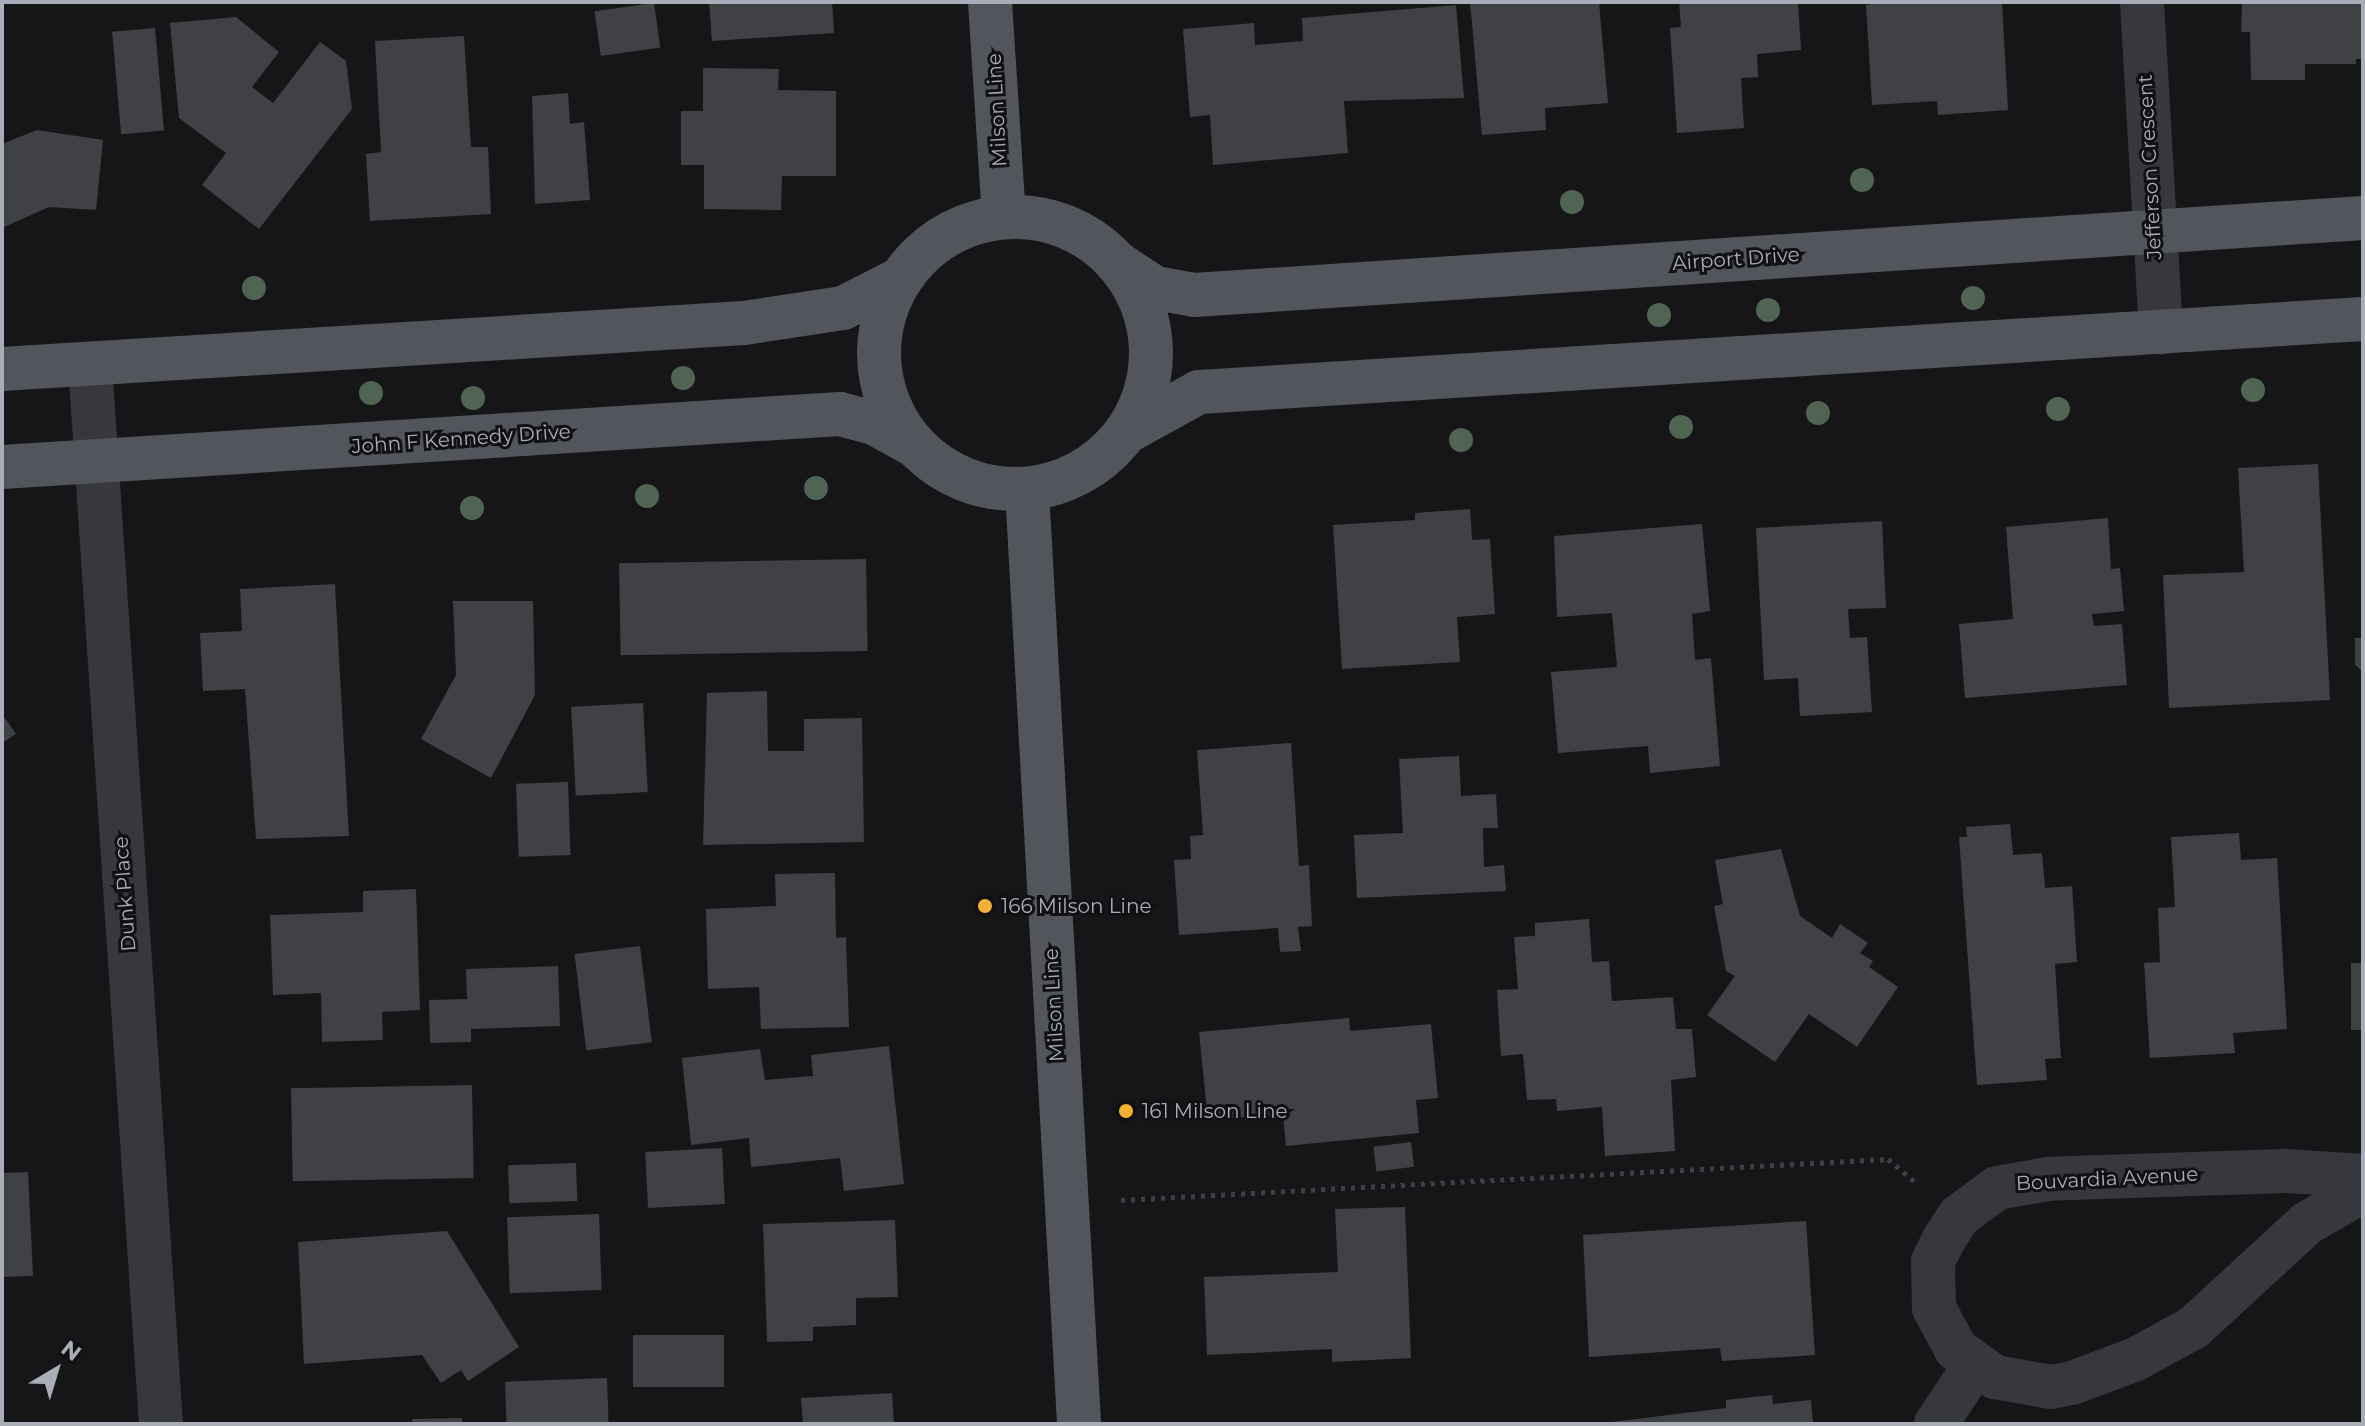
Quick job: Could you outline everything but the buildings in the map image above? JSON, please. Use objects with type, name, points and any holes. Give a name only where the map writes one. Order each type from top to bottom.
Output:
[{"type":"main road","name":"Milson Line","points":[[990,2],[1004,217]]},
{"type":"main road","points":[[1004,217],[1059,226],[1085,236],[1117,263],[1142,297],[1150,330],[1146,398],[1128,431],[1101,460],[1066,480],[1027,490],[985,487],[959,476],[914,445],[891,412],[880,379],[884,311],[902,278],[929,247],[964,227],[1004,217]]},
{"type":"main road","name":"Airport Drive","points":[[1117,263],[1155,288],[1194,295],[2363,218]]},
{"type":"main road","points":[[2,369],[744,323],[843,308],[902,278]]},
{"type":"main road","points":[[1128,431],[1199,392],[2363,319]]},
{"type":"main road","name":"John F Kennedy Drive","points":[[2,467],[96,458],[208,456],[840,414],[874,423],[914,445]]},
{"type":"main road","name":"Milson Line","points":[[1027,490],[1079,1424]]},
{"type":"street","name":"Jefferson Crescent","points":[[2142,2],[2161,332]]},
{"type":"street","name":"Dunk Place","points":[[90,364],[161,1424]]},
{"type":"street","name":"Bouvardia Avenue","points":[[2363,1176],[2285,1171],[2021,1181],[1986,1194],[1959,1216],[1933,1262],[1930,1286],[1943,1330],[1975,1365],[2021,1385],[2051,1387],[2134,1360],[2193,1328],[2307,1223],[2363,1191]]},
{"type":"street","points":[[1936,1424],[1975,1365]]},
{"type":"path","points":[[1065,1203],[1888,1159],[1959,1216]]},
{"type":"place","name":"166 Milson Line","points":[[985,906]]},
{"type":"place","name":"161 Milson Line","points":[[1126,1111]]}]
